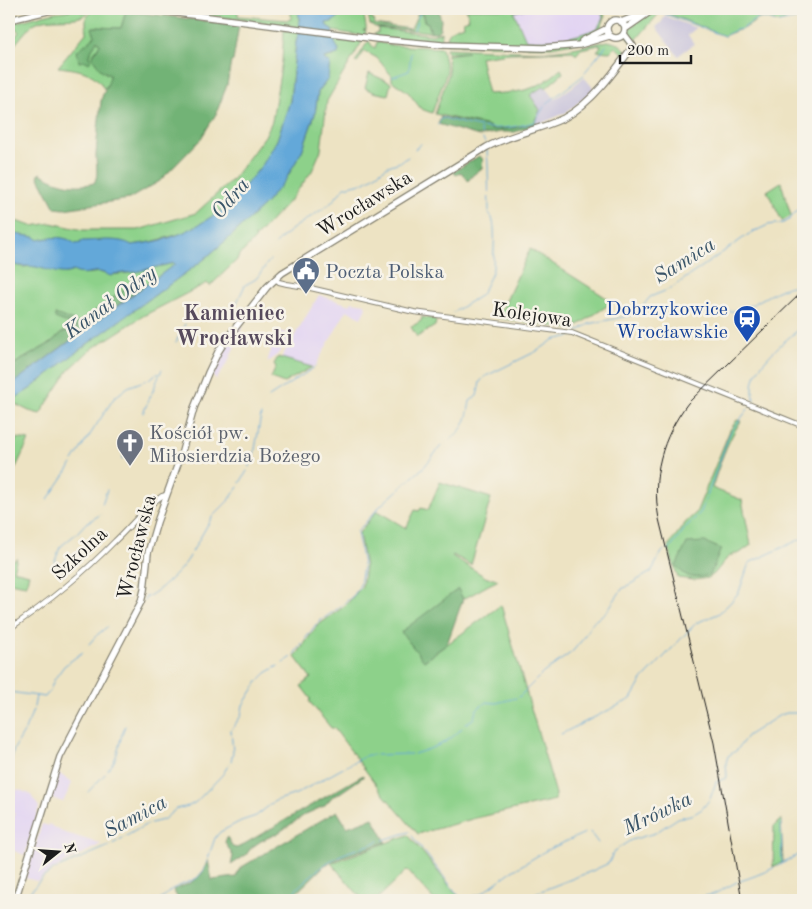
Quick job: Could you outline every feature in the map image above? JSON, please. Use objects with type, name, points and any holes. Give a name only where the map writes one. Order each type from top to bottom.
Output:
[{"type":"main road","points":[[9,20],[56,9]]},
{"type":"main road","points":[[146,9],[377,39],[444,45],[535,49],[568,46],[609,36],[614,38],[654,9]]},
{"type":"main road","points":[[568,46],[601,32],[612,21],[621,22],[648,9]]},
{"type":"main road","points":[[621,22],[622,34]]},
{"type":"main road","points":[[606,29],[609,36]]},
{"type":"main road","name":"Wrocławska","points":[[15,900],[60,757],[141,602],[148,553],[162,504],[181,455],[188,424],[214,359],[228,337],[275,279],[293,266],[487,147],[506,138],[558,120],[573,112],[606,80],[632,47],[622,34]]},
{"type":"street","name":"Kolejowa","points":[[275,279],[286,284],[414,312],[572,333],[803,426]]},
{"type":"street","name":"Szkolna","points":[[9,629],[48,602],[68,585],[116,541],[142,511],[157,499],[166,495]]},
{"type":"street","points":[[157,499],[162,504]]},
{"type":"shaded area","points":[[525,9],[600,9],[603,17],[598,28],[580,35],[560,40],[526,41],[514,12]]},
{"type":"shaded area","points":[[665,16],[696,28],[688,35],[694,44],[678,56],[656,27]]},
{"type":"shaded area","points":[[584,77],[595,90],[565,113],[537,125],[529,95],[545,86],[555,99]]},
{"type":"shaded area","points":[[319,295],[350,305],[352,302],[365,304],[366,308],[361,318],[347,310],[315,366],[312,367],[281,358]]},
{"type":"shaded area","points":[[242,324],[229,360],[216,380],[211,373],[224,349]]},
{"type":"shaded area","points":[[277,331],[287,333],[290,336],[278,354],[267,363]]},
{"type":"shaded area","points":[[57,772],[72,783],[63,802],[49,797]]},
{"type":"shaded area","points":[[17,789],[30,794],[39,807],[25,855],[9,849],[9,818],[15,815],[10,809]]},
{"type":"shaded area","points":[[42,824],[49,826],[49,824],[62,832],[101,844],[51,870],[37,881],[25,878]]},
{"type":"green space","points":[[81,9],[82,13],[84,9],[88,9],[88,13],[77,18],[48,19],[35,23],[9,52],[9,45],[19,32],[15,28],[9,29],[9,24],[55,12]]},
{"type":"green space","points":[[159,9],[238,9],[238,16],[287,20],[291,19],[291,9],[298,9],[300,27],[296,42],[290,101],[277,140],[264,164],[237,195],[219,212],[219,216],[214,215],[198,226],[180,234],[151,242],[132,245],[75,244],[63,239],[37,240],[9,233],[9,219],[32,226],[51,223],[83,230],[138,230],[196,213],[233,179],[265,136],[272,121],[282,61],[284,30],[296,31],[297,27]]},
{"type":"green space","points":[[339,9],[363,9],[366,27],[366,30],[363,30],[366,31],[365,36],[332,31],[327,26],[326,22],[332,22]]},
{"type":"green space","points":[[367,9],[370,9],[372,19],[375,21],[373,24],[411,29],[418,13],[422,14],[431,32],[375,27],[370,24]]},
{"type":"green space","points":[[420,9],[438,9],[441,20],[440,29],[437,32],[431,32],[428,23],[424,21],[424,15],[418,13]]},
{"type":"green space","points":[[466,9],[525,9],[514,12],[526,40],[554,40],[580,34],[598,28],[603,17],[600,9],[603,9],[605,17],[600,31],[578,42],[552,47],[447,44],[449,33],[457,27],[464,25],[463,21],[469,19]]},
{"type":"green space","points":[[657,9],[663,9],[635,41],[631,42],[625,34],[626,30]]},
{"type":"green space","points":[[670,9],[777,9],[786,20],[779,23],[762,18],[724,36],[666,13]]},
{"type":"green space","points":[[92,11],[126,11],[121,28],[93,27],[100,44],[93,54],[105,73],[110,75],[109,83],[104,89],[96,78],[85,72],[58,67],[86,33],[86,17]]},
{"type":"green space","points":[[126,11],[239,25],[227,85],[216,114],[200,140],[160,181],[129,199],[64,209],[55,208],[38,176],[40,173],[66,184],[80,185],[94,183],[97,170],[96,156],[101,101],[110,75],[101,70],[92,57],[100,44],[97,40],[89,56],[91,61],[89,63],[86,61],[79,62],[77,51],[95,36],[93,27],[121,28]]},
{"type":"green space","points":[[378,28],[432,35],[441,32],[441,43],[374,37],[375,33],[378,33]]},
{"type":"green space","points":[[333,36],[363,40],[327,101],[321,150],[312,171],[292,198],[256,237],[254,236],[256,238],[237,260],[210,286],[207,283],[143,316],[90,350],[68,371],[40,414],[15,404],[9,408],[9,402],[30,389],[79,350],[202,261],[265,204],[286,179],[302,151],[315,114],[318,92],[328,79],[324,58],[333,56],[336,47]]},
{"type":"green space","points":[[369,41],[375,48],[377,42],[390,45],[442,48],[447,72],[432,113],[421,109],[408,92],[392,81],[392,76],[377,58],[364,51],[357,63],[355,62]]},
{"type":"green space","points":[[608,41],[619,44],[626,50],[624,54],[615,47],[610,52],[597,51],[601,46],[599,45],[581,49],[576,55],[573,51],[510,53],[480,57],[488,94],[527,89],[552,77],[561,69],[563,73],[546,88],[544,86],[530,95],[540,110],[535,120],[536,123],[515,128],[490,130],[489,126],[435,114],[449,73],[447,59],[449,58],[446,55],[468,52],[447,53],[446,48],[540,52],[568,49]]},
{"type":"green space","points":[[369,73],[391,83],[388,95],[365,88]]},
{"type":"green space","points":[[441,117],[489,126],[491,130],[515,128],[536,123],[537,125],[515,132],[501,132],[479,136],[438,124]]},
{"type":"green space","points":[[479,156],[483,159],[482,168],[468,181],[461,172],[456,175],[453,172]]},
{"type":"green space","points":[[781,182],[791,216],[782,221],[767,191]]},
{"type":"green space","points":[[530,249],[613,302],[577,326],[574,322],[572,324],[574,328],[571,329],[498,318]]},
{"type":"green space","points":[[9,263],[23,267],[33,266],[66,273],[73,270],[83,274],[136,272],[174,263],[175,265],[145,285],[137,280],[79,323],[68,324],[78,327],[74,330],[63,332],[49,344],[9,367]]},
{"type":"green space","points":[[137,280],[145,285],[9,386],[9,367],[49,344],[63,332],[78,327],[55,318],[55,314],[79,323]]},
{"type":"green space","points":[[422,317],[434,319],[436,321],[435,326],[417,337],[411,327],[421,321]]},
{"type":"green space","points":[[278,357],[312,367],[284,383],[271,378],[276,367],[274,364]]},
{"type":"green space","points":[[737,420],[741,421],[728,445],[712,488],[742,500],[751,545],[740,553],[728,557],[714,574],[708,578],[694,580],[678,578],[668,546],[686,522],[696,513],[730,430]]},
{"type":"green space","points":[[17,438],[29,440],[9,482],[9,446],[13,447]]},
{"type":"green space","points":[[440,482],[491,498],[471,565],[452,556],[487,578],[498,580],[463,599],[458,590],[424,661],[501,605],[556,794],[555,800],[476,818],[418,834],[383,794],[334,728],[331,728],[309,701],[311,699],[301,686],[311,678],[295,657],[317,626],[346,605],[362,586],[365,567],[359,533],[375,513],[377,511],[406,528],[415,510],[419,511],[421,508],[428,510]]},
{"type":"green space","points":[[705,542],[721,549],[710,575],[688,576],[676,566],[687,543]]},
{"type":"green space","points":[[17,558],[13,570],[29,574],[26,585],[9,582],[9,562]]},
{"type":"green space","points":[[458,589],[463,599],[447,644],[424,661],[401,632]]},
{"type":"green space","points":[[363,775],[363,777],[333,796],[324,806],[306,814],[278,833],[261,841],[251,848],[246,855],[231,865],[233,856],[225,842],[227,837],[233,847],[239,847]]},
{"type":"green space","points":[[337,811],[347,827],[373,818],[386,842],[325,865],[289,900],[179,900],[173,890],[195,880],[203,872],[208,860],[212,880],[236,877],[240,868]]},
{"type":"green space","points":[[781,819],[783,862],[773,867],[774,826]]},
{"type":"green space","points":[[408,835],[461,900],[434,900],[407,870],[376,900],[363,900],[331,863]]},
{"type":"water","points":[[298,9],[339,9],[339,15],[336,19],[326,23],[332,29],[335,43],[339,50],[338,54],[324,58],[330,62],[328,79],[318,92],[315,114],[302,151],[286,179],[265,204],[202,261],[79,350],[30,389],[9,402],[9,386],[175,264],[111,276],[100,272],[83,274],[73,271],[60,273],[36,267],[16,265],[9,263],[9,233],[35,237],[39,240],[63,238],[75,244],[81,243],[81,241],[107,240],[121,241],[132,245],[169,238],[192,228],[214,215],[219,216],[219,213],[263,164],[277,140],[290,101],[296,42],[300,27]]},
{"type":"waterway","points":[[414,30],[421,9]]},
{"type":"waterway","points":[[665,14],[724,36],[742,29],[756,19],[763,18],[779,23],[803,18]]},
{"type":"waterway","points":[[585,72],[606,46]]},
{"type":"waterway","points":[[392,77],[409,71],[411,52]]},
{"type":"waterway","points":[[546,104],[584,75]]},
{"type":"waterway","points":[[438,125],[441,119],[444,118],[468,125],[489,128],[522,125],[535,122],[544,107]]},
{"type":"waterway","points":[[480,129],[482,135]]},
{"type":"waterway","points":[[483,139],[486,144]]},
{"type":"waterway","points":[[415,149],[421,144]]},
{"type":"waterway","points":[[487,150],[489,211]]},
{"type":"waterway","points":[[330,204],[345,187],[365,182],[388,166],[408,157]]},
{"type":"waterway","name":"Samica","points":[[576,332],[589,324],[638,312],[650,297],[670,289],[749,234],[768,225],[783,223],[790,219],[803,203]]},
{"type":"waterway","points":[[275,245],[294,228],[328,205]]},
{"type":"waterway","points":[[454,312],[481,295],[491,275],[493,269],[494,231],[492,217],[489,213]]},
{"type":"waterway","points":[[266,265],[270,260]]},
{"type":"waterway","points":[[237,320],[234,309],[245,285],[256,279],[265,267]]},
{"type":"waterway","points":[[692,314],[738,310],[775,292],[798,285]]},
{"type":"waterway","points":[[176,342],[185,324]]},
{"type":"waterway","points":[[754,401],[753,383],[758,370],[776,349],[803,327]]},
{"type":"waterway","name":"Samica","points":[[450,440],[459,432],[464,423],[470,401],[477,396],[480,382],[484,377],[539,350],[553,340],[571,336]]},
{"type":"waterway","points":[[269,397],[315,367]]},
{"type":"waterway","points":[[157,374],[160,374],[162,369]]},
{"type":"waterway","points":[[73,461],[114,398],[128,387],[155,375]]},
{"type":"waterway","points":[[152,393],[159,376]]},
{"type":"waterway","points":[[148,402],[151,395]]},
{"type":"waterway","points":[[143,413],[147,404]]},
{"type":"waterway","points":[[667,549],[670,549],[686,527],[701,512],[730,433],[748,409]]},
{"type":"waterway","points":[[249,467],[254,455],[261,415]]},
{"type":"waterway","points":[[126,448],[134,432]]},
{"type":"waterway","name":"Samica","points":[[363,565],[357,532],[380,506],[424,467],[441,446]]},
{"type":"waterway","points":[[122,459],[125,450]]},
{"type":"waterway","points":[[48,499],[72,464]]},
{"type":"waterway","points":[[240,483],[247,471]]},
{"type":"waterway","points":[[192,552],[212,517],[230,499],[238,487]]},
{"type":"waterway","points":[[102,504],[107,490]]},
{"type":"waterway","points":[[54,564],[60,547],[86,523],[100,515]]},
{"type":"waterway","points":[[561,734],[631,699],[642,680],[696,623],[718,614],[730,603],[739,592],[749,563],[803,538]]},
{"type":"waterway","points":[[519,697],[543,673],[572,652],[592,623],[607,611],[622,589],[651,572],[664,550]]},
{"type":"waterway","points":[[144,601],[146,597],[170,580],[183,567],[190,556]]},
{"type":"waterway","name":"Samica","points":[[283,663],[292,657],[317,623],[354,595],[360,585],[363,567]]},
{"type":"waterway","points":[[97,635],[107,627]]},
{"type":"waterway","points":[[89,644],[96,636]]},
{"type":"waterway","points":[[56,677],[64,666],[83,652]]},
{"type":"waterway","name":"Samica","points":[[231,761],[233,752],[231,730],[241,716],[243,705],[259,680],[278,666]]},
{"type":"waterway","points":[[50,690],[55,678]]},
{"type":"waterway","points":[[9,692],[45,697],[49,692]]},
{"type":"waterway","points":[[34,707],[36,696]]},
{"type":"waterway","points":[[465,724],[473,719],[477,709],[486,702],[496,703],[516,698]]},
{"type":"waterway","points":[[29,721],[33,710]]},
{"type":"waterway","name":"Mrówka","points":[[518,900],[609,863],[617,849],[631,840],[655,833],[678,818],[694,814],[702,809],[710,799],[716,782],[727,777],[726,763],[728,756],[737,750],[747,736],[780,715],[803,713]]},
{"type":"waterway","points":[[25,730],[28,722]]},
{"type":"waterway","points":[[108,770],[115,760],[125,726]]},
{"type":"waterway","points":[[414,754],[446,741],[462,728]]},
{"type":"waterway","points":[[9,763],[14,749],[24,732]]},
{"type":"waterway","points":[[376,755],[411,754]]},
{"type":"waterway","points":[[160,900],[172,889],[197,878],[204,870],[215,838],[220,832],[241,821],[256,816],[275,801],[296,794],[367,755],[373,755]]},
{"type":"waterway","name":"Samica","points":[[22,900],[23,896],[53,870],[109,846],[147,824],[163,820],[176,809],[196,802],[223,774],[229,764]]},
{"type":"waterway","points":[[88,792],[105,774]]},
{"type":"waterway","points":[[781,822],[782,863]]},
{"type":"waterway","points":[[383,840],[409,832]]},
{"type":"waterway","points":[[590,832],[598,843]]},
{"type":"waterway","points":[[466,898],[481,894],[509,873],[547,850],[585,833]]},
{"type":"waterway","points":[[412,836],[462,900]]},
{"type":"waterway","points":[[286,900],[304,881],[334,858],[379,841]]},
{"type":"waterway","points":[[740,881],[773,868],[803,852]]},
{"type":"waterway","points":[[695,900],[714,894],[737,882]]},
{"type":"railway","points":[[742,900],[714,743],[659,519],[656,488],[665,444],[671,430],[688,403],[803,291]]},
{"type":"place","name":"Poczta Polska","points":[[306,295]]},
{"type":"place","name":"Dobrzykowice Wrocławskie","points":[[747,343]]},
{"type":"place","name":"Kościół pw. Miłosierdzia Bożego","points":[[130,467]]},
{"type":"district","name":"Kamieniec Wrocławski","points":[[234,324]]},
{"type":"water label","name":"Odra","points":[[230,198]]},
{"type":"water label","name":"Kanał Odry","points":[[110,302]]}]
